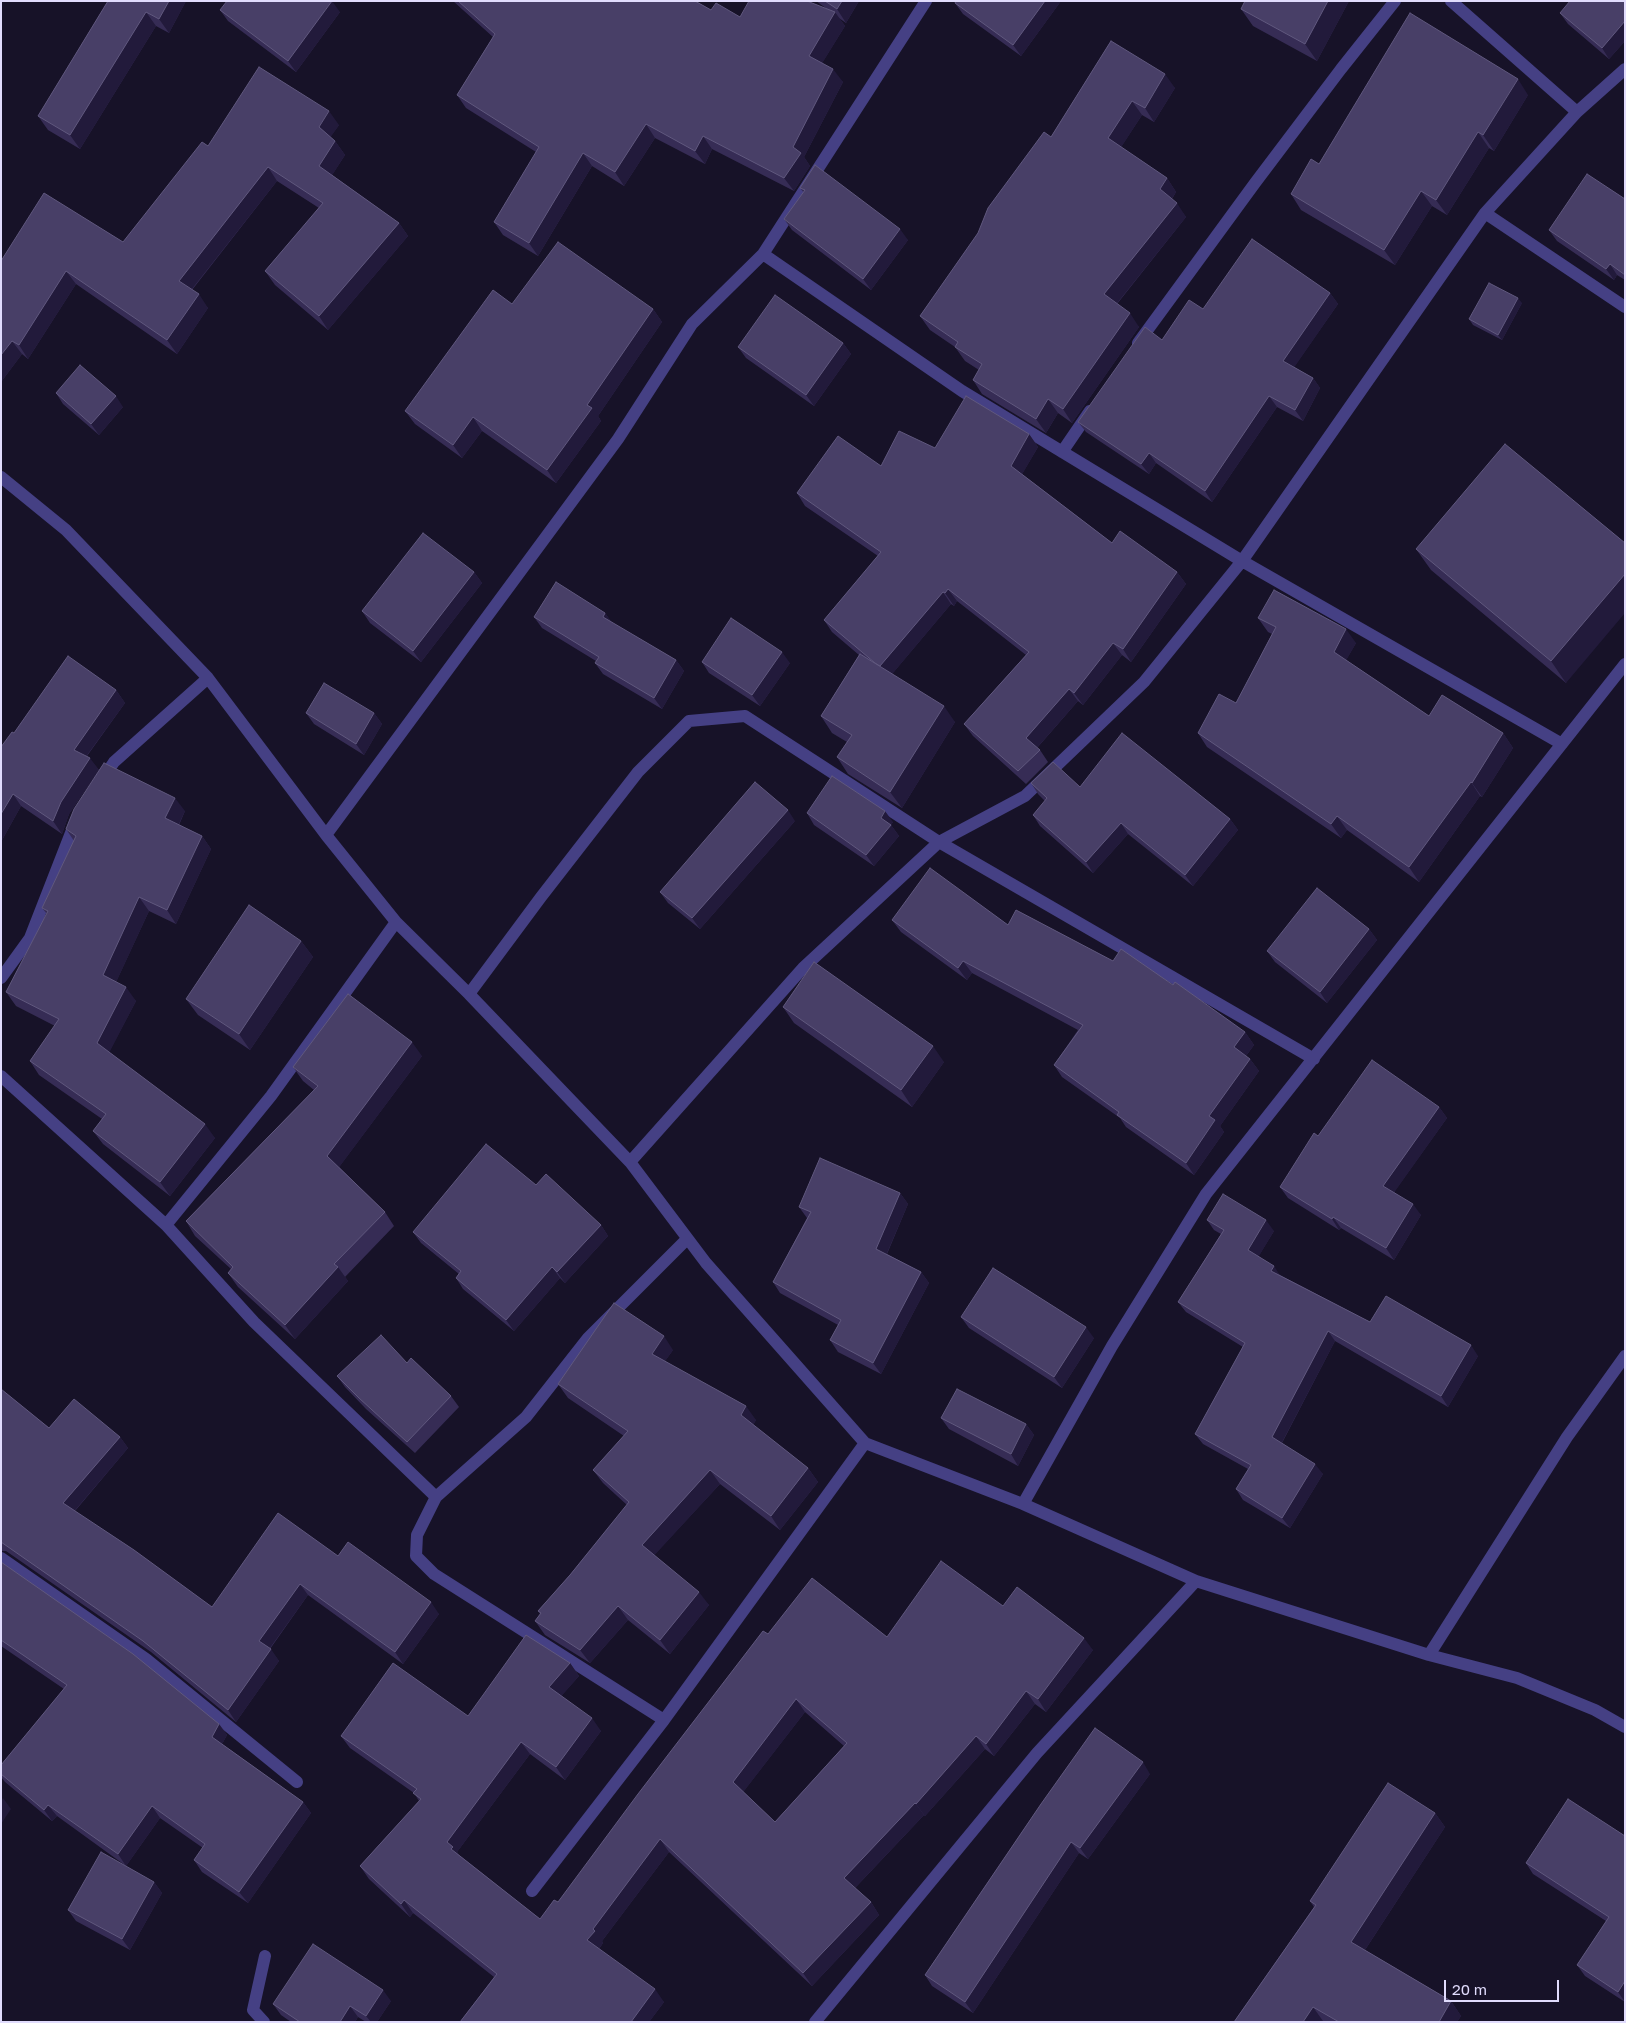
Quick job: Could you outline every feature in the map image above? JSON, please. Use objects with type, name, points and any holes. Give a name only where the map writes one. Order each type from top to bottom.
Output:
[{"type":"street","points":[[326,835],[618,439],[692,324],[763,254],[926,1]]},
{"type":"street","points":[[1133,350],[1255,183],[1395,1]]},
{"type":"street","points":[[1451,1],[1577,112]]},
{"type":"street","points":[[630,1162],[803,968],[938,842],[1026,796],[1144,682],[1242,561],[1485,213],[1577,112],[1625,69]]},
{"type":"street","points":[[1485,213],[1625,307]]},
{"type":"street","points":[[763,254],[962,391],[1242,561],[1562,744]]},
{"type":"street","points":[[1062,452],[1100,397]]},
{"type":"street","points":[[1,477],[66,530],[208,678],[326,835],[396,922],[469,994],[630,1162],[687,1239],[775,1343],[865,1443],[1022,1504],[1196,1581],[1429,1655],[1517,1678],[1594,1710],[1625,1727]]},
{"type":"street","points":[[1022,1504],[1112,1346],[1206,1194],[1625,664]]},
{"type":"street","points":[[98,787],[114,762],[208,678]]},
{"type":"street","points":[[469,994],[547,889],[638,772],[688,721],[745,716],[938,842],[1314,1059]]},
{"type":"street","points":[[1,978],[30,938],[76,819],[82,811]]},
{"type":"street","points":[[166,1225],[271,1096],[396,922]]},
{"type":"street","points":[[1,1076],[166,1225],[254,1322],[436,1497]]},
{"type":"street","points":[[664,1720],[434,1574],[416,1556],[417,1535],[436,1497],[526,1417],[588,1338],[687,1239]]},
{"type":"street","points":[[1429,1655],[1567,1437],[1625,1356]]},
{"type":"street","points":[[532,1891],[664,1720],[865,1443]]},
{"type":"street","points":[[1,1558],[146,1659],[297,1782]]},
{"type":"street","points":[[816,2022],[1037,1753],[1196,1581]]},
{"type":"street","points":[[264,2022],[253,2010],[265,1956]]},
{"type":"building","points":[[108,1],[169,1],[159,19],[146,12],[70,135],[38,116]]},
{"type":"building","points":[[227,1],[332,1],[288,61],[220,10]]},
{"type":"building","points":[[458,1],[695,1],[711,10],[716,3],[740,17],[749,1],[807,1],[835,12],[809,56],[833,69],[793,147],[801,153],[784,178],[703,136],[695,151],[646,124],[615,172],[583,153],[529,243],[494,222],[539,147],[457,95],[495,34]]},
{"type":"building","points":[[825,1],[842,1],[837,9]]},
{"type":"building","points":[[956,1],[1045,1],[1013,45],[955,3]]},
{"type":"building","points":[[1245,1],[1328,1],[1305,44],[1241,9]]},
{"type":"building","points":[[1570,1],[1625,1],[1625,21],[1602,48],[1560,13]]},
{"type":"building","points":[[1410,13],[1518,79],[1483,135],[1478,132],[1436,200],[1421,191],[1384,250],[1291,194],[1311,159],[1319,164]]},
{"type":"building","points":[[1111,41],[1165,74],[1145,108],[1132,101],[1108,138],[1167,178],[1160,189],[1177,203],[1104,294],[1130,313],[1063,409],[1048,399],[1036,419],[973,380],[982,364],[955,347],[958,342],[920,316],[978,233],[988,208],[1044,132],[1051,137]]},
{"type":"building","points":[[259,67],[329,111],[319,127],[335,141],[319,166],[399,223],[319,316],[265,271],[323,203],[268,167],[179,281],[199,294],[167,340],[66,271],[19,345],[12,341],[1,355],[1,261],[44,193],[123,242],[202,142],[208,146]]},
{"type":"building","points":[[815,165],[900,229],[863,279],[784,219],[805,190],[800,188]]},
{"type":"building","points":[[1587,174],[1625,199],[1625,275],[1610,264],[1606,269],[1549,230]]},
{"type":"building","points":[[1252,239],[1330,293],[1283,361],[1313,378],[1295,410],[1269,396],[1205,491],[1149,453],[1141,464],[1078,422],[1145,327],[1162,340],[1189,300],[1203,309]]},
{"type":"building","points":[[558,242],[653,309],[587,405],[592,408],[547,470],[473,417],[453,445],[405,411],[493,290],[512,304]]},
{"type":"building","points":[[1489,283],[1518,298],[1498,335],[1469,319]]},
{"type":"building","points":[[775,295],[843,343],[806,395],[738,347]]},
{"type":"building","points":[[80,365],[116,396],[91,424],[56,393]]},
{"type":"building","points":[[966,396],[1029,434],[1011,466],[1112,543],[1120,531],[1177,572],[1123,649],[1113,643],[1074,693],[1069,689],[1026,738],[1040,750],[1018,771],[964,724],[1029,652],[948,589],[945,593],[943,592],[880,666],[875,663],[824,620],[881,552],[797,493],[838,436],[881,466],[899,431],[935,448]]},
{"type":"building","points":[[1505,444],[1625,543],[1625,574],[1551,661],[1416,549]]},
{"type":"building","points":[[423,533],[474,572],[413,651],[362,611]]},
{"type":"building","points":[[556,582],[605,613],[603,617],[676,660],[654,698],[595,663],[599,657],[534,617]]},
{"type":"building","points":[[1274,590],[1346,629],[1334,652],[1429,716],[1442,695],[1503,733],[1472,783],[1409,867],[1337,816],[1331,824],[1198,733],[1219,694],[1236,703],[1276,627],[1258,618]]},
{"type":"building","points":[[731,618],[782,652],[752,695],[702,662]]},
{"type":"building","points":[[860,654],[944,706],[890,792],[837,757],[852,735],[821,716]]},
{"type":"building","points":[[68,656],[116,690],[74,750],[90,758],[61,802],[53,821],[13,794],[1,814],[1,747],[12,732],[14,733]]},
{"type":"building","points":[[324,683],[374,713],[356,744],[306,713]]},
{"type":"building","points":[[1122,733],[1230,819],[1185,875],[1121,823],[1086,862],[1033,815],[1047,798],[1031,783],[1053,762],[1080,787]]},
{"type":"building","points":[[104,763],[175,798],[165,818],[202,836],[167,910],[139,897],[103,975],[126,987],[97,1043],[205,1124],[160,1182],[93,1131],[106,1114],[30,1061],[59,1019],[6,992],[48,911],[42,908],[76,836],[66,829],[74,809]]},
{"type":"building","points":[[832,776],[885,811],[881,818],[891,825],[866,855],[807,813]]},
{"type":"building","points":[[755,782],[788,810],[692,918],[660,892]]},
{"type":"building","points":[[930,868],[1008,925],[1016,910],[1113,961],[1121,949],[1173,985],[1175,982],[1245,1032],[1234,1047],[1250,1059],[1209,1116],[1215,1120],[1186,1163],[1117,1115],[1119,1112],[1054,1065],[1083,1025],[963,961],[958,968],[892,920]]},
{"type":"building","points":[[1317,888],[1369,929],[1320,992],[1267,951]]},
{"type":"building","points":[[249,905],[301,941],[239,1034],[186,999]]},
{"type":"building","points":[[814,962],[933,1046],[901,1090],[783,1007]]},
{"type":"building","points":[[348,994],[412,1042],[327,1156],[385,1212],[334,1264],[338,1267],[285,1325],[228,1273],[233,1267],[186,1221],[318,1086],[293,1067]]},
{"type":"building","points":[[1372,1060],[1439,1107],[1383,1186],[1413,1204],[1386,1248],[1333,1217],[1332,1219],[1280,1187],[1314,1133],[1318,1136]]},
{"type":"building","points":[[486,1144],[536,1185],[546,1174],[601,1225],[557,1272],[552,1267],[506,1320],[456,1278],[461,1271],[413,1232]]},
{"type":"building","points":[[820,1158],[900,1193],[876,1249],[921,1272],[873,1363],[830,1340],[841,1320],[773,1282],[811,1212],[799,1207]]},
{"type":"building","points":[[1223,1194],[1266,1220],[1248,1250],[1274,1266],[1271,1271],[1370,1322],[1386,1296],[1471,1345],[1441,1396],[1328,1331],[1272,1437],[1315,1464],[1282,1518],[1236,1489],[1251,1465],[1195,1434],[1245,1343],[1178,1302],[1224,1230],[1207,1220]]},
{"type":"building","points":[[993,1268],[1086,1327],[1054,1377],[961,1317]]},
{"type":"building","points":[[614,1303],[664,1336],[652,1354],[746,1406],[741,1415],[808,1468],[771,1516],[710,1470],[642,1545],[699,1592],[660,1640],[618,1606],[580,1650],[535,1621],[541,1613],[538,1611],[629,1502],[593,1470],[628,1431],[558,1384]]},
{"type":"building","points":[[381,1335],[407,1363],[411,1358],[451,1396],[407,1442],[337,1376]]},
{"type":"building","points":[[1,1389],[49,1428],[74,1399],[120,1437],[63,1503],[134,1550],[212,1607],[278,1513],[338,1556],[348,1542],[431,1602],[395,1652],[300,1584],[259,1641],[271,1649],[228,1710],[143,1641],[1,1542]]},
{"type":"building","points":[[957,1389],[1026,1424],[1011,1454],[941,1418]]},
{"type":"building","points":[[941,1561],[1003,1606],[1017,1587],[1084,1638],[1038,1699],[1026,1691],[986,1744],[976,1736],[916,1804],[844,1878],[871,1902],[803,1973],[660,1839],[593,1929],[595,1931],[587,1940],[655,1989],[631,2022],[460,2022],[497,1974],[404,1900],[401,1904],[360,1866],[421,1799],[413,1793],[417,1789],[341,1736],[393,1663],[468,1716],[526,1635],[570,1663],[549,1687],[592,1718],[556,1767],[521,1742],[447,1842],[453,1847],[451,1849],[540,1919],[554,1900],[558,1902],[763,1631],[768,1634],[812,1578],[887,1637]],"holes":[[[796,1699],[847,1743],[775,1822],[733,1782]]]},
{"type":"building","points":[[1,1562],[133,1654],[219,1724],[212,1737],[303,1802],[239,1892],[194,1860],[205,1844],[152,1806],[118,1854],[48,1805],[44,1810],[1,1774],[1,1765],[67,1685],[1,1640]]},
{"type":"building","points":[[1095,1728],[1143,1762],[1080,1848],[1071,1842],[965,2002],[925,1975]]},
{"type":"building","points":[[1388,1783],[1435,1813],[1351,1942],[1451,2001],[1439,2022],[1339,2022],[1313,2007],[1303,2022],[1234,2022],[1316,1905],[1310,1901]]},
{"type":"building","points":[[1568,1799],[1625,1836],[1625,1981],[1618,1992],[1577,1965],[1609,1917],[1526,1863]]},
{"type":"building","points":[[101,1852],[154,1882],[122,1939],[68,1910]]},
{"type":"building","points":[[313,1944],[383,1990],[366,2016],[350,2006],[340,2022],[300,2022],[273,2004]]}]
